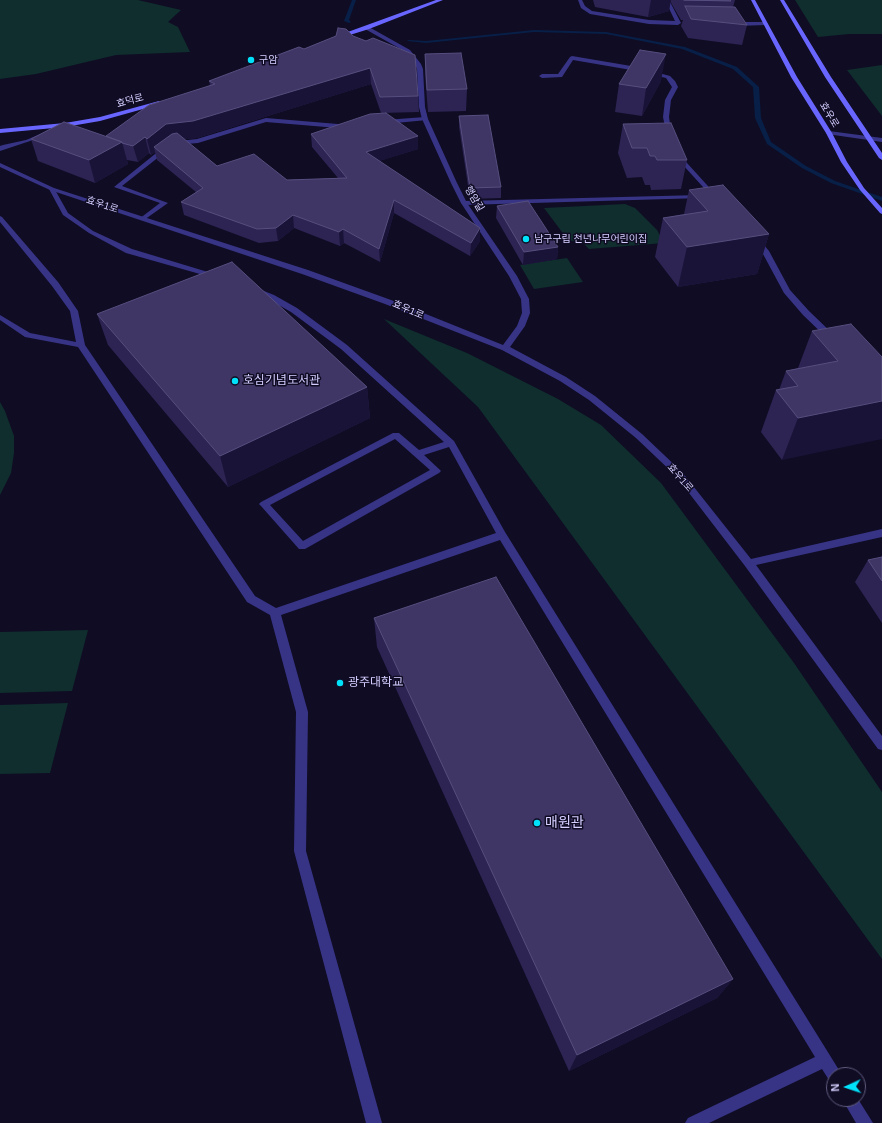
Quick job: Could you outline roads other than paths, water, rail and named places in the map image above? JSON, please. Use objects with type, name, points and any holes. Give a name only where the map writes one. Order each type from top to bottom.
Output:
[{"type":"main road","points":[[328,40],[367,28],[440,0]]},
{"type":"main road","name":"효우로","points":[[753,0],[794,76],[829,133],[844,162],[862,189],[882,212]]},
{"type":"main road","name":"효우로","points":[[782,0],[828,77],[882,158]]},
{"type":"main road","name":"효덕로","points":[[0,131],[31,130],[100,119],[165,101]]},
{"type":"street","points":[[580,0],[583,7],[590,12],[649,22],[686,23]]},
{"type":"street","points":[[666,0],[678,23]]},
{"type":"street","points":[[725,24],[765,24]]},
{"type":"street","name":"행암길","points":[[367,28],[408,51],[418,64],[420,70],[422,107],[425,119],[454,183],[464,203],[513,276],[525,300],[526,313],[521,326],[505,348]]},
{"type":"street","points":[[328,40],[344,42]]},
{"type":"street","points":[[392,48],[408,51]]},
{"type":"street","points":[[464,203],[717,199],[685,164],[668,133],[666,117],[668,100],[675,87],[673,82],[668,77],[637,69],[572,58],[560,76],[542,76]]},
{"type":"street","points":[[379,123],[425,119]]},
{"type":"street","points":[[142,219],[165,203],[117,187],[172,143],[198,141],[266,120],[338,126],[358,124]]},
{"type":"street","points":[[0,149],[5,146],[28,141],[65,125]]},
{"type":"street","points":[[829,133],[882,140]]},
{"type":"street","name":"효우1로","points":[[0,165],[52,189],[305,272],[388,302],[505,348],[569,383],[592,398],[640,436],[679,474],[750,563],[882,745]]},
{"type":"street","points":[[52,189],[64,214],[91,232],[129,251],[227,279]]},
{"type":"street","points":[[0,218],[55,284],[74,311],[81,345],[251,599],[275,613],[302,712],[300,851],[374,1123]]},
{"type":"street","points":[[753,237],[766,253],[787,291],[806,313],[838,344]]},
{"type":"street","points":[[249,288],[271,297],[294,310],[344,347],[451,443],[502,535],[829,1067]]},
{"type":"street","points":[[0,317],[28,335],[81,345]]},
{"type":"street","points":[[396,434],[418,454],[436,471],[302,546],[264,504],[396,434]]},
{"type":"street","points":[[418,454],[451,443]]},
{"type":"street","points":[[750,563],[882,533]]},
{"type":"street","points":[[275,613],[502,535]]},
{"type":"street","points":[[693,1123],[824,1060]]},
{"type":"street","points":[[854,1107],[865,1123]]},
{"type":"waterway","points":[[349,22],[346,21],[354,0]]},
{"type":"waterway","points":[[409,41],[426,42],[534,31],[606,33],[683,48],[735,68],[756,87],[758,118],[769,143],[804,167],[833,182],[882,199]]},
{"type":"place","name":"구암","points":[[251,60]]},
{"type":"place","name":"남구구립 천년나무어린이집","points":[[526,239]]},
{"type":"place","name":"호심기념도서관","points":[[235,381]]},
{"type":"place","name":"광주대학교","points":[[340,683]]},
{"type":"place","name":"매원관","points":[[537,823]]}]
